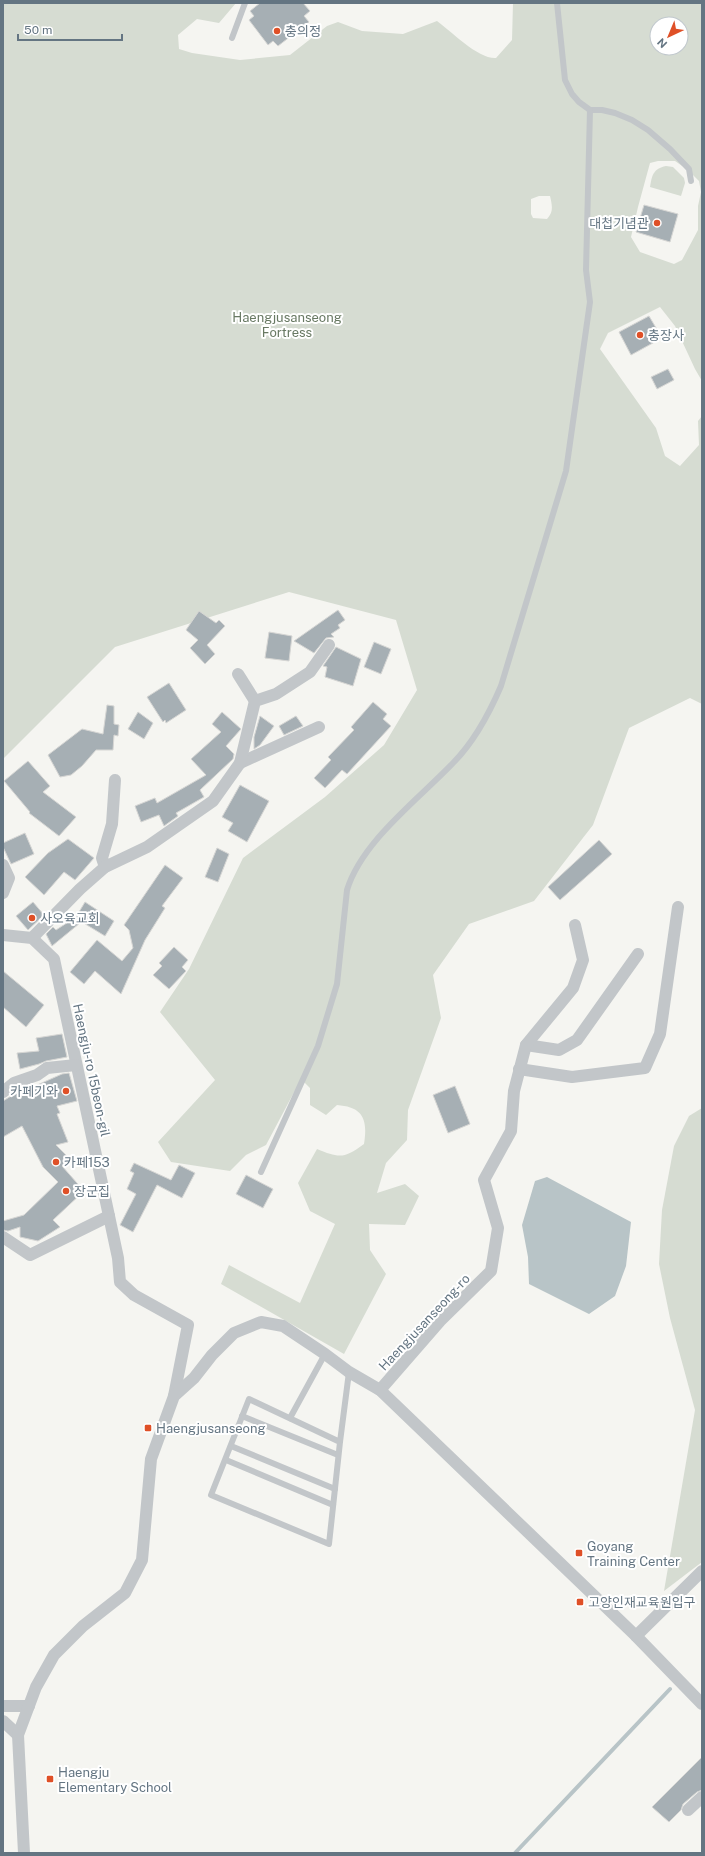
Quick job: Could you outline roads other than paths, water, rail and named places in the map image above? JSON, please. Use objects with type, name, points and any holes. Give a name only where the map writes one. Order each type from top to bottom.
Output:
[{"type":"street","points":[[255,701],[276,694],[310,672],[329,645]]},
{"type":"street","points":[[3,935],[32,938],[48,920],[105,867],[147,847],[213,801],[240,763],[255,701],[238,674]]},
{"type":"street","points":[[240,763],[319,727]]},
{"type":"street","points":[[105,867],[102,858],[112,824],[115,780]]},
{"type":"street","points":[[3,865],[9,878],[3,893]]},
{"type":"street","points":[[519,1069],[572,1077],[645,1068],[660,1034],[678,907]]},
{"type":"street","name":"Haengjusanseong-ro","points":[[380,1390],[440,1321],[491,1271],[498,1228],[484,1180],[511,1131],[514,1091],[526,1045],[573,988],[583,960],[575,925]]},
{"type":"street","name":"Haengju-ro 15beon-gil","points":[[32,938],[54,959],[118,1258],[120,1282],[134,1295],[188,1325],[174,1396]]},
{"type":"street","points":[[526,1045],[560,1050],[577,1040],[638,954]]},
{"type":"street","points":[[3,1092],[14,1083],[37,1075],[47,1068],[76,1065]]},
{"type":"street","points":[[3,1237],[30,1254],[109,1216]]},
{"type":"street","name":"Haengjusanseong-ro","points":[[24,1853],[18,1735],[36,1687],[54,1655],[83,1626],[125,1592],[142,1560],[151,1459],[174,1396],[194,1378],[212,1355],[234,1333],[261,1322],[283,1326],[349,1372],[380,1390],[636,1636],[702,1704]]},
{"type":"street","points":[[636,1636],[702,1571]]},
{"type":"street","points":[[3,1706],[29,1706]]},
{"type":"street","points":[[3,1721],[18,1735]]},
{"type":"street","points":[[688,1810],[702,1796]]},
{"type":"lane","points":[[232,38],[245,3]]},
{"type":"lane","points":[[557,3],[565,80],[579,102],[590,110],[602,110],[615,113],[632,120],[648,130],[689,168],[691,181]]},
{"type":"lane","points":[[261,1172],[318,1046],[337,984],[347,890],[350,880],[359,863],[383,834],[416,798],[463,752],[491,711],[501,686],[566,471],[590,302],[586,270],[590,110]]},
{"type":"lane","points":[[290,1418],[325,1354]]},
{"type":"lane","points":[[340,1442],[249,1399],[211,1495],[329,1544],[338,1455],[340,1442],[349,1372]]},
{"type":"lane","points":[[242,1416],[338,1455]]},
{"type":"lane","points":[[231,1446],[335,1489]]},
{"type":"lane","points":[[226,1460],[333,1505]]},
{"type":"waterway","points":[[515,1853],[670,1689]]},
{"type":"place","name":"충의정","points":[[277,31]]},
{"type":"place","name":"대첩기념관","points":[[657,223]]},
{"type":"place","name":"충장사","points":[[640,335]]},
{"type":"place","name":"사오육교회","points":[[32,918]]},
{"type":"place","name":"카페기와","points":[[66,1091]]},
{"type":"place","name":"카페153","points":[[56,1162]]},
{"type":"place","name":"장군집","points":[[66,1191]]},
{"type":"place","name":"Haengjusanseong","points":[[148,1428]]},
{"type":"place","name":"Goyang Training Center","points":[[579,1553]]},
{"type":"place","name":"고양인재교육원입구","points":[[580,1602]]},
{"type":"place","name":"Haengju Elementary School","points":[[50,1779]]},
{"type":"park label","name":"Haengjusanseong Fortress","points":[[287,324]]}]
